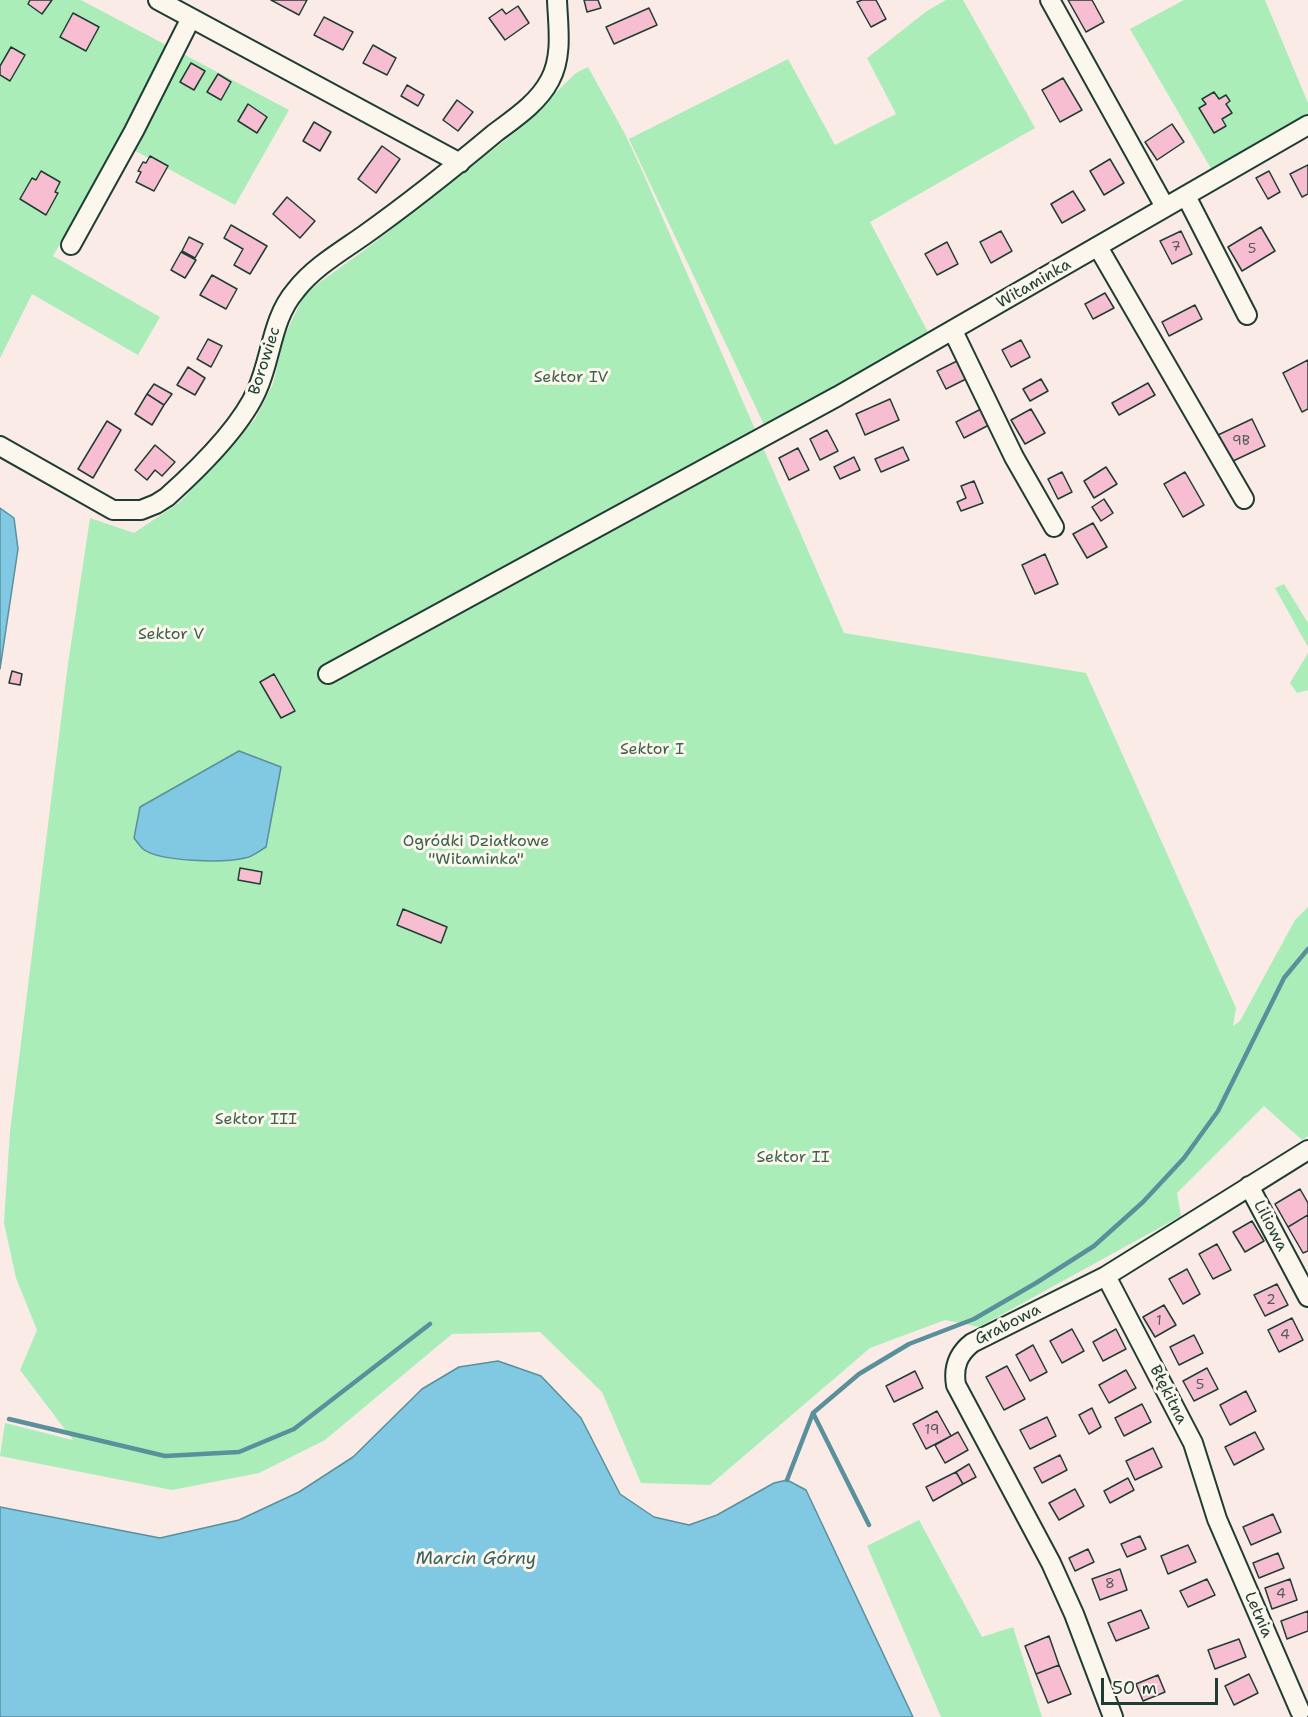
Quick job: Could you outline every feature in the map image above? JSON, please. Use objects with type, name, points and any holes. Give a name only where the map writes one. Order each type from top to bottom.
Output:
[{"type":"street","points":[[158,0],[460,163]]},
{"type":"street","name":"Borowiec","points":[[0,446],[113,510],[141,510],[162,501],[229,434],[243,416],[260,382],[279,318],[296,288],[460,163],[534,102],[550,80],[558,51],[557,0]]},
{"type":"street","points":[[1050,0],[1165,207]]},
{"type":"street","points":[[71,245],[134,131],[191,18]]},
{"type":"street","name":"Witaminka","points":[[328,674],[759,440],[1308,125]]},
{"type":"street","points":[[1186,196],[1247,315]]},
{"type":"street","points":[[1098,247],[1244,499]]},
{"type":"street","points":[[952,331],[1014,457],[1054,527]]},
{"type":"street","name":"Grabowa","points":[[1113,1717],[1074,1614],[1051,1563],[956,1385],[954,1373],[957,1361],[962,1350],[972,1342],[1106,1275],[1308,1150]]},
{"type":"street","name":"Liliowa","points":[[1250,1186],[1308,1297]]},
{"type":"street","name":"Błękitna","points":[[1106,1275],[1192,1443],[1217,1519]]},
{"type":"street","name":"Letnia","points":[[1217,1519],[1297,1712]]},
{"type":"green space","points":[[0,0],[81,0],[289,110],[235,205],[119,142],[53,256],[160,317],[138,355],[32,294],[0,358]]},
{"type":"green space","points":[[946,0],[963,0],[1035,128],[870,222],[929,334],[766,429],[629,139],[788,59],[835,145],[896,114],[867,58],[927,11]]},
{"type":"green space","points":[[1184,0],[1265,0],[1308,103],[1308,118],[1213,172],[1130,29]]},
{"type":"green space","name":"Ogródki Działkowe \"Witaminka\"","points":[[588,67],[625,134],[644,175],[844,633],[1086,673],[1236,1008],[1233,1026],[1240,1021],[1295,920],[1308,907],[1308,1136],[1302,1140],[1264,1106],[1177,1193],[1181,1216],[979,1327],[945,1320],[870,1348],[710,1485],[641,1483],[602,1392],[540,1332],[452,1334],[325,1440],[259,1473],[172,1490],[0,1456],[5,1423],[73,1440],[20,1370],[37,1330],[16,1278],[4,1223],[10,1131],[68,664],[90,518],[134,533],[180,502],[255,419],[273,384],[284,337],[305,293],[366,249],[513,134],[576,73]]},
{"type":"green space","points":[[1284,584],[1308,623],[1308,647],[1275,588]]},
{"type":"green space","points":[[1308,653],[1308,690],[1297,693],[1290,683]]},
{"type":"green space","points":[[919,1520],[982,1637],[1013,1627],[1042,1717],[941,1717],[867,1546]]},
{"type":"water","points":[[0,508],[14,518],[18,549],[0,669]]},
{"type":"water","points":[[239,751],[281,767],[266,847],[248,857],[208,861],[163,857],[143,849],[134,838],[140,807]]},
{"type":"water","name":"Marcin Górny","points":[[498,1361],[541,1376],[581,1418],[620,1494],[654,1517],[689,1525],[717,1515],[774,1483],[787,1480],[806,1490],[913,1717],[0,1717],[0,1507],[160,1538],[239,1520],[299,1492],[353,1457],[422,1389],[459,1367]]},
{"type":"building","points":[[30,0],[52,0],[42,14],[28,4]]},
{"type":"building","points":[[271,0],[307,0],[299,15]]},
{"type":"building","points":[[584,0],[598,0],[601,8],[587,12]]},
{"type":"building","points":[[876,0],[886,19],[871,27],[857,2]]},
{"type":"building","points":[[1068,0],[1092,0],[1104,22],[1086,32]]},
{"type":"building","points":[[518,6],[529,23],[505,40],[489,18],[502,9],[506,14]]},
{"type":"building","points":[[649,8],[657,25],[614,44],[606,27]]},
{"type":"building","points":[[73,13],[99,27],[86,51],[60,37]]},
{"type":"building","points":[[324,17],[353,32],[343,50],[314,35]]},
{"type":"building","points":[[373,45],[396,58],[387,75],[363,63]]},
{"type":"building","points":[[11,47],[25,55],[10,81],[0,75],[0,66]]},
{"type":"building","points":[[191,63],[205,71],[194,90],[180,82]]},
{"type":"building","points":[[218,74],[231,82],[221,100],[207,92]]},
{"type":"building","points":[[1063,78],[1082,110],[1060,122],[1042,90]]},
{"type":"building","points":[[407,85],[424,95],[418,106],[401,96]]},
{"type":"building","points":[[1214,92],[1219,99],[1226,95],[1230,101],[1226,104],[1232,113],[1222,119],[1226,126],[1214,133],[1199,108],[1206,104],[1202,99]]},
{"type":"building","points":[[457,100],[473,112],[458,131],[443,120]]},
{"type":"building","points":[[248,104],[267,117],[257,133],[238,121]]},
{"type":"building","points":[[314,122],[331,132],[320,151],[303,141]]},
{"type":"building","points":[[1172,124],[1184,142],[1157,160],[1145,142]]},
{"type":"building","points":[[382,146],[400,159],[376,193],[358,179]]},
{"type":"building","points":[[150,156],[168,166],[154,191],[136,182],[141,172],[138,171]]},
{"type":"building","points":[[1110,159],[1124,183],[1104,195],[1090,171]]},
{"type":"building","points":[[1308,165],[1308,194],[1302,197],[1290,174]]},
{"type":"building","points":[[41,171],[60,182],[55,192],[58,193],[46,215],[20,199],[32,178],[36,180]]},
{"type":"building","points":[[1269,171],[1280,192],[1268,199],[1256,178]]},
{"type":"building","points":[[1073,191],[1085,210],[1062,223],[1051,204]]},
{"type":"building","points":[[287,197],[315,221],[300,238],[273,214]]},
{"type":"building","points":[[231,225],[267,246],[250,274],[234,265],[243,249],[224,238]]},
{"type":"building","points":[[1261,227],[1275,251],[1242,271],[1228,247]]},
{"type":"building","points":[[1001,231],[1012,251],[991,263],[980,242]]},
{"type":"building","points":[[1181,231],[1192,254],[1172,264],[1160,241]]},
{"type":"building","points":[[189,237],[203,244],[195,258],[182,251]]},
{"type":"building","points":[[947,242],[958,264],[937,275],[925,254]]},
{"type":"building","points":[[181,252],[196,260],[185,278],[171,270]]},
{"type":"building","points":[[212,275],[237,289],[226,309],[200,295]]},
{"type":"building","points":[[1105,293],[1114,308],[1093,319],[1085,304]]},
{"type":"building","points":[[1195,305],[1202,319],[1169,336],[1162,322]]},
{"type":"building","points":[[208,339],[222,346],[211,367],[197,359]]},
{"type":"building","points":[[1021,340],[1030,357],[1011,367],[1002,350]]},
{"type":"building","points":[[959,360],[968,378],[946,389],[937,371]]},
{"type":"building","points":[[1308,360],[1308,409],[1302,412],[1283,373]]},
{"type":"building","points":[[188,367],[205,378],[195,395],[177,385]]},
{"type":"building","points":[[1041,379],[1048,391],[1030,401],[1023,389]]},
{"type":"building","points":[[1148,383],[1155,395],[1119,415],[1112,403]]},
{"type":"building","points":[[154,384],[172,394],[164,405],[147,394]]},
{"type":"building","points":[[147,394],[164,405],[152,425],[135,414]]},
{"type":"building","points":[[890,399],[899,420],[865,435],[856,414]]},
{"type":"building","points":[[981,409],[989,425],[964,438],[956,422]]},
{"type":"building","points":[[1031,409],[1045,433],[1025,444],[1011,420]]},
{"type":"building","points":[[1252,419],[1265,446],[1231,462],[1218,435]]},
{"type":"building","points":[[107,421],[121,430],[93,478],[78,469]]},
{"type":"building","points":[[827,430],[838,451],[820,460],[810,439]]},
{"type":"building","points":[[155,445],[175,462],[162,476],[155,470],[147,480],[135,470]]},
{"type":"building","points":[[903,447],[909,460],[881,472],[875,459]]},
{"type":"building","points":[[798,448],[809,470],[789,480],[779,458]]},
{"type":"building","points":[[854,457],[860,470],[840,479],[834,467]]},
{"type":"building","points":[[1106,467],[1117,484],[1094,498],[1084,481]]},
{"type":"building","points":[[1062,472],[1072,492],[1058,499],[1048,479]]},
{"type":"building","points":[[1185,472],[1204,505],[1183,517],[1164,484]]},
{"type":"building","points":[[974,481],[983,503],[961,511],[957,502],[966,498],[961,486]]},
{"type":"building","points":[[1104,499],[1113,513],[1101,521],[1092,507]]},
{"type":"building","points":[[1093,523],[1107,547],[1087,558],[1073,534]]},
{"type":"building","points":[[1045,554],[1058,584],[1035,594],[1022,565]]},
{"type":"building","points":[[12,671],[22,674],[20,685],[9,683]]},
{"type":"building","points":[[274,674],[295,711],[281,718],[260,682]]},
{"type":"building","points":[[240,868],[262,872],[260,884],[238,880]]},
{"type":"building","points":[[403,909],[447,927],[441,943],[397,925]]},
{"type":"building","points":[[1300,1189],[1308,1203],[1308,1215],[1288,1227],[1275,1204]]},
{"type":"building","points":[[1308,1215],[1308,1251],[1303,1253],[1288,1227]]},
{"type":"building","points":[[1252,1221],[1264,1241],[1245,1252],[1233,1232]]},
{"type":"building","points":[[1217,1244],[1231,1270],[1213,1279],[1199,1254]]},
{"type":"building","points":[[1187,1269],[1200,1294],[1183,1304],[1169,1279]]},
{"type":"building","points":[[1277,1284],[1288,1305],[1265,1316],[1254,1295]]},
{"type":"building","points":[[1164,1305],[1176,1325],[1155,1337],[1143,1317]]},
{"type":"building","points":[[1292,1318],[1303,1340],[1279,1352],[1268,1330]]},
{"type":"building","points":[[1072,1329],[1084,1351],[1062,1363],[1050,1341]]},
{"type":"building","points":[[1116,1329],[1126,1349],[1103,1361],[1093,1342]]},
{"type":"building","points":[[1194,1335],[1203,1353],[1179,1365],[1170,1347]]},
{"type":"building","points":[[1033,1345],[1047,1372],[1030,1381],[1016,1355]]},
{"type":"building","points":[[1007,1366],[1025,1399],[1004,1410],[986,1377]]},
{"type":"building","points":[[1207,1368],[1218,1389],[1194,1401],[1183,1381]]},
{"type":"building","points":[[1126,1370],[1136,1388],[1109,1403],[1099,1385]]},
{"type":"building","points":[[915,1371],[923,1388],[894,1402],[886,1386]]},
{"type":"building","points":[[1246,1391],[1256,1411],[1230,1425],[1220,1405]]},
{"type":"building","points":[[1142,1404],[1151,1422],[1124,1436],[1115,1418]]},
{"type":"building","points":[[1092,1408],[1101,1427],[1089,1434],[1079,1415]]},
{"type":"building","points":[[937,1411],[951,1436],[926,1449],[913,1424]]},
{"type":"building","points":[[1047,1417],[1056,1436],[1030,1449],[1020,1430]]},
{"type":"building","points":[[958,1432],[968,1450],[945,1463],[935,1445]]},
{"type":"building","points":[[1255,1432],[1264,1449],[1234,1465],[1225,1447]]},
{"type":"building","points":[[1153,1448],[1162,1467],[1135,1480],[1126,1461]]},
{"type":"building","points":[[1060,1455],[1067,1470],[1042,1483],[1034,1468]]},
{"type":"building","points":[[969,1464],[976,1477],[963,1484],[956,1472]]},
{"type":"building","points":[[956,1472],[963,1484],[933,1501],[926,1487]]},
{"type":"building","points":[[1128,1478],[1134,1490],[1110,1503],[1104,1491]]},
{"type":"building","points":[[1075,1489],[1084,1506],[1059,1520],[1049,1503]]},
{"type":"building","points":[[1273,1514],[1281,1532],[1251,1545],[1243,1527]]},
{"type":"building","points":[[1140,1536],[1146,1549],[1127,1557],[1121,1544]]},
{"type":"building","points":[[1188,1545],[1196,1562],[1168,1574],[1161,1556]]},
{"type":"building","points":[[1088,1549],[1094,1562],[1075,1571],[1069,1558]]},
{"type":"building","points":[[1278,1553],[1284,1568],[1259,1578],[1253,1563]]},
{"type":"building","points":[[1120,1569],[1127,1590],[1100,1600],[1092,1579]]},
{"type":"building","points":[[1207,1579],[1215,1595],[1188,1607],[1180,1591]]},
{"type":"building","points":[[1290,1579],[1297,1600],[1272,1609],[1265,1588]]},
{"type":"building","points":[[1141,1610],[1149,1628],[1116,1641],[1108,1623]]},
{"type":"building","points":[[1308,1611],[1308,1631],[1287,1639],[1281,1621]]},
{"type":"building","points":[[1049,1636],[1059,1665],[1036,1674],[1025,1646]]},
{"type":"building","points":[[1239,1639],[1246,1657],[1215,1669],[1208,1650]]},
{"type":"building","points":[[1059,1665],[1071,1694],[1048,1703],[1036,1674]]},
{"type":"building","points":[[1249,1674],[1258,1693],[1234,1705],[1225,1686]]},
{"type":"building","points":[[1158,1675],[1165,1692],[1143,1701],[1136,1684]]},
{"type":"waterway","points":[[787,1480],[813,1413],[859,1374],[909,1344],[974,1319],[1036,1283],[1094,1246],[1143,1202],[1184,1158],[1218,1111],[1284,978],[1308,949]]},
{"type":"waterway","points":[[9,1419],[165,1456],[239,1452],[294,1429],[430,1324]]},
{"type":"waterway","points":[[813,1413],[869,1525]]},
{"type":"park label","name":"Sektor IV","points":[[571,378]]},
{"type":"park label","name":"Sektor V","points":[[171,635]]},
{"type":"park label","name":"Sektor I","points":[[652,750]]},
{"type":"park label","name":"Sektor III","points":[[256,1120]]},
{"type":"park label","name":"Sektor II","points":[[793,1158]]}]
